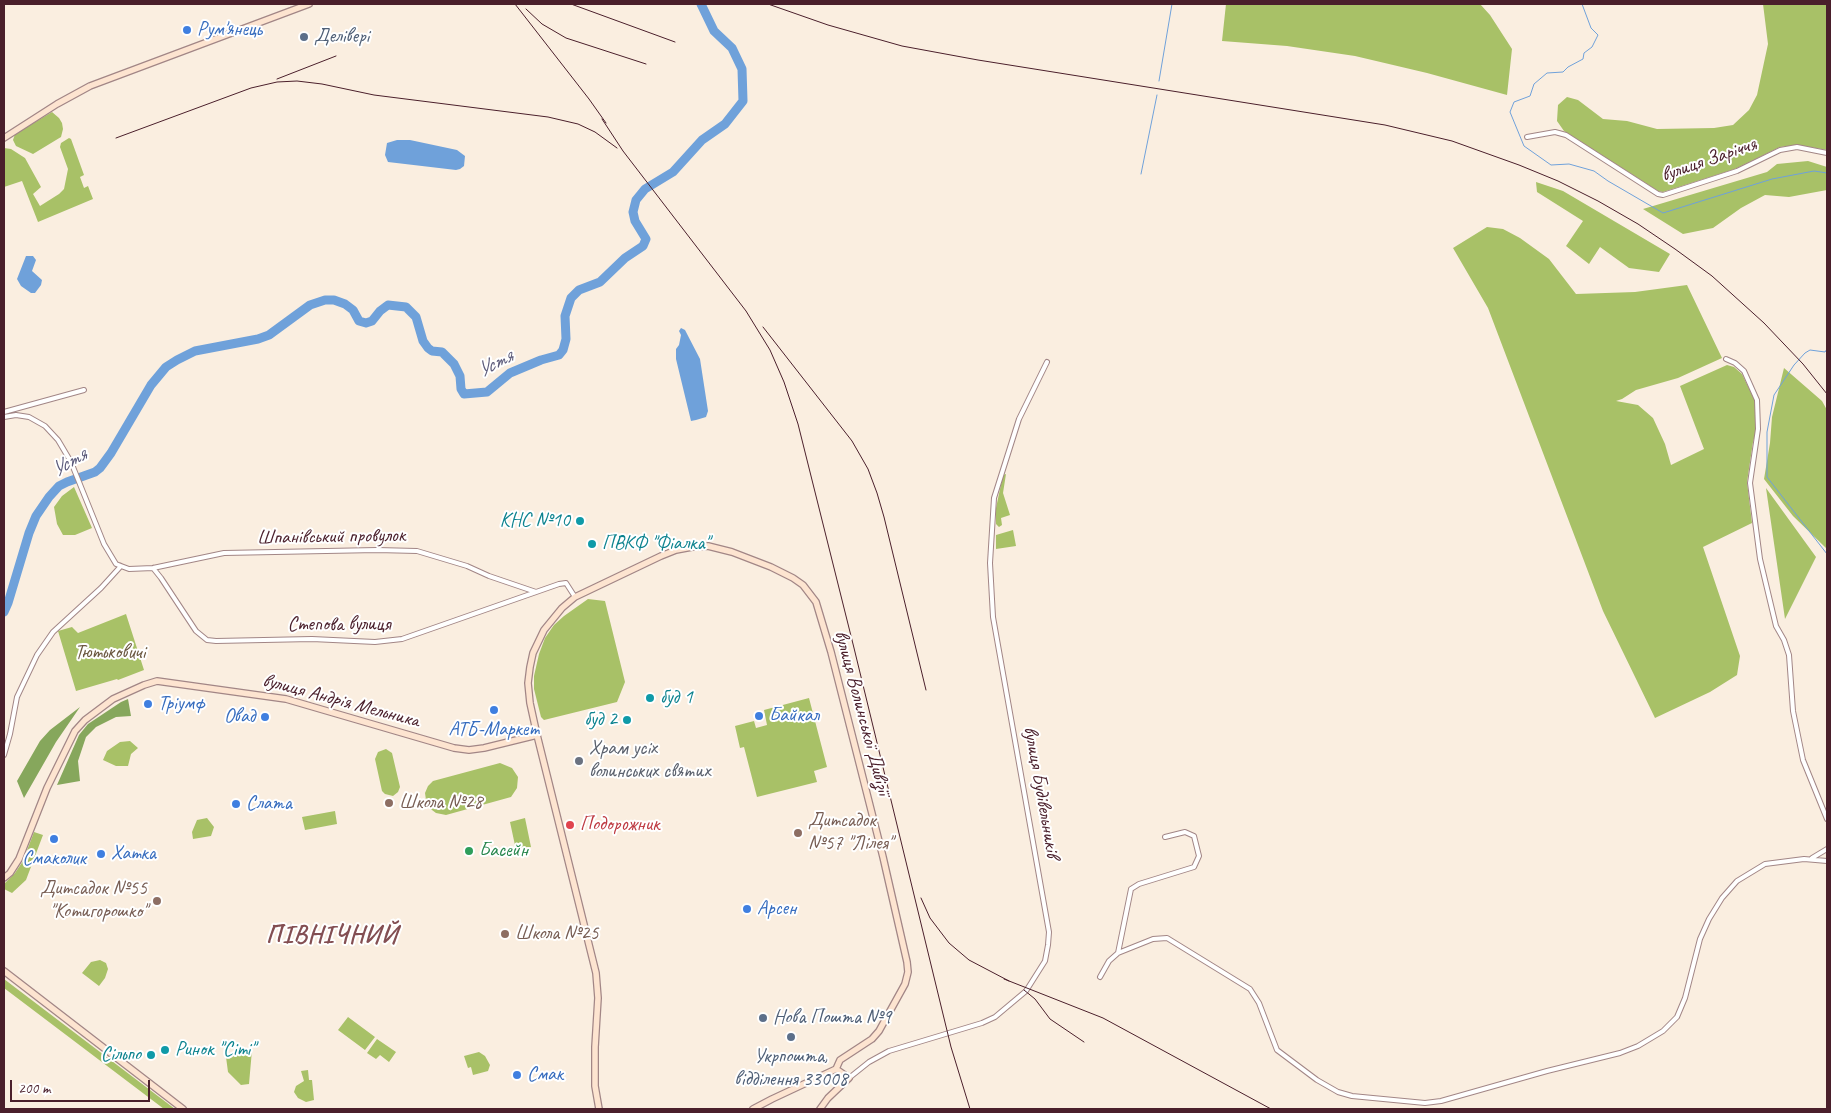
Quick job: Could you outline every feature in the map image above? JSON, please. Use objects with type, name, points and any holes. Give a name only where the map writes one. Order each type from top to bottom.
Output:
[{"type":"street","points":[[4,138],[56,104],[90,86],[309,4]]},
{"type":"street","name":"вулиця Заріччя","points":[[1527,137],[1555,132],[1566,135],[1658,194],[1663,195],[1737,171],[1780,150],[1797,147],[1827,153]]},
{"type":"street","points":[[1726,360],[1735,363],[1744,371],[1757,400],[1758,429],[1750,483],[1760,559],[1776,626],[1790,655],[1793,711],[1802,760],[1827,819]]},
{"type":"street","name":"вулиця Будівельників","points":[[820,1109],[828,1098],[849,1078],[870,1062],[889,1051],[982,1023],[995,1017],[1026,992],[1045,961],[1048,932],[993,616],[990,563],[994,498],[1003,465],[1018,419],[1048,362]]},
{"type":"street","points":[[4,412],[84,390]]},
{"type":"street","points":[[4,417],[23,415],[45,426],[58,440],[71,462],[104,544],[116,564],[121,566],[114,576],[54,632],[37,655],[17,697],[4,755]]},
{"type":"street","name":"вулиця Волинської Дивізії","points":[[599,1109],[595,1086],[598,998],[596,973],[537,735],[528,683],[533,653],[539,638],[550,621],[575,597],[676,550],[702,546],[732,552],[794,578],[803,585],[816,602],[883,858],[908,972],[905,984],[879,1031],[872,1039],[840,1060],[836,1069]]},
{"type":"street","name":"Шпанівський провулок","points":[[121,566],[129,569],[153,568],[224,553],[417,551],[467,566],[489,576],[536,592]]},
{"type":"street","name":"Степова вулиця","points":[[153,568],[201,636],[207,640],[230,642],[312,640],[375,642],[402,639],[536,592],[566,584],[575,597]]},
{"type":"street","name":"вулиця Андрія Мельника","points":[[4,878],[19,860],[47,788],[75,731],[85,720],[113,699],[144,684],[157,681],[286,699],[454,748],[469,750],[537,735]]},
{"type":"street","points":[[1118,952],[1131,890],[1139,884],[1194,867],[1199,856],[1194,836],[1185,832],[1165,837]]},
{"type":"street","points":[[1808,859],[1822,854],[1827,849]]},
{"type":"street","points":[[1100,977],[1109,961],[1118,952],[1153,939],[1167,938],[1250,989],[1255,996],[1277,1050],[1317,1080],[1338,1092],[1380,1099],[1425,1103],[1441,1101],[1547,1071],[1620,1053],[1638,1046],[1664,1031],[1677,1017],[1685,998],[1700,939],[1709,919],[1722,898],[1737,880],[1764,864],[1808,859],[1827,861]]},
{"type":"street","points":[[4,971],[184,1109]]},
{"type":"street","points":[[753,1109],[836,1069],[849,1078]]},
{"type":"green space","points":[[1226,4],[1480,4],[1490,15],[1512,49],[1507,95],[1355,56],[1287,46],[1222,41]]},
{"type":"green space","points":[[1763,4],[1827,4],[1827,150],[1798,145],[1780,147],[1735,169],[1663,192],[1658,191],[1564,131],[1557,121],[1558,105],[1567,97],[1578,100],[1603,119],[1627,121],[1657,129],[1714,128],[1733,125],[1749,110],[1757,95],[1768,44]]},
{"type":"green space","points":[[52,112],[62,123],[61,137],[33,154],[16,146],[13,140],[15,134]]},
{"type":"green space","points":[[69,138],[84,175],[80,177],[84,188],[88,186],[93,199],[38,222],[22,181],[4,187],[4,148],[11,149],[25,158],[41,187],[33,194],[40,206],[64,189],[68,169],[60,147],[61,143]]},
{"type":"green space","points":[[1808,161],[1827,167],[1827,190],[1789,197],[1765,195],[1741,208],[1713,228],[1683,234],[1643,209],[1767,172],[1777,164]]},
{"type":"green space","points":[[1536,182],[1563,191],[1670,254],[1659,272],[1629,268],[1600,247],[1589,264],[1566,246],[1583,221],[1537,192]]},
{"type":"green space","points":[[1487,227],[1503,229],[1520,238],[1549,259],[1576,294],[1635,292],[1687,285],[1722,358],[1678,378],[1636,390],[1616,401],[1638,405],[1653,418],[1665,444],[1671,465],[1704,449],[1680,386],[1727,365],[1734,367],[1742,374],[1755,401],[1757,429],[1753,442],[1747,482],[1752,523],[1703,547],[1740,656],[1737,675],[1710,692],[1655,718],[1603,611],[1488,308],[1453,248]]},
{"type":"green space","points":[[1784,368],[1822,401],[1827,410],[1827,549],[1793,516],[1764,479],[1772,417]]},
{"type":"green space","points":[[1006,474],[1003,493],[1010,515],[1001,518],[1002,525],[999,527],[996,524],[996,508],[1003,475]]},
{"type":"green space","points":[[74,487],[92,528],[75,535],[63,535],[57,524],[54,507],[62,496]]},
{"type":"green space","points":[[1766,488],[1816,557],[1785,619]]},
{"type":"green space","points":[[1013,530],[1016,546],[996,549],[996,535]]},
{"type":"green space","points":[[588,599],[605,601],[625,682],[617,702],[544,720],[541,717],[534,689],[534,676],[539,654],[545,638],[554,625]]},
{"type":"green space","name":"Тютьковичі","points":[[126,614],[144,670],[118,680],[76,691],[58,631],[72,627],[78,633]]},
{"type":"green space","points":[[809,698],[827,767],[814,771],[817,782],[757,797],[744,747],[740,748],[735,726],[754,721],[756,728],[767,725],[764,710]]},
{"type":"green space","points":[[128,699],[131,716],[116,717],[96,727],[86,737],[78,761],[80,781],[57,785],[79,735],[88,724]]},
{"type":"green space","points":[[80,707],[56,742],[24,798],[17,781],[40,741],[50,730]]},
{"type":"green space","points":[[130,741],[138,748],[131,754],[128,766],[116,766],[103,760],[107,751],[120,742]]},
{"type":"green space","points":[[386,749],[392,753],[400,787],[393,796],[382,791],[375,759],[378,752]]},
{"type":"green space","points":[[500,763],[512,768],[518,777],[517,788],[511,797],[446,815],[436,813],[428,807],[425,793],[433,781]]},
{"type":"green space","points":[[335,811],[337,824],[305,830],[302,817]]},
{"type":"green space","points":[[207,818],[214,827],[211,836],[193,839],[192,832],[197,820]]},
{"type":"green space","points":[[525,818],[531,847],[516,850],[510,822]]},
{"type":"green space","points":[[34,832],[43,835],[26,880],[12,893],[4,889],[4,884],[23,861]]},
{"type":"green space","points":[[100,960],[106,963],[108,969],[105,978],[99,986],[82,973],[91,962]]},
{"type":"green space","points":[[4,979],[175,1109],[164,1109],[4,988]]},
{"type":"green space","points":[[348,1017],[375,1037],[365,1050],[338,1030]]},
{"type":"green space","points":[[377,1039],[396,1052],[389,1062],[380,1055],[376,1059],[367,1053]]},
{"type":"green space","points":[[252,1050],[249,1084],[241,1085],[228,1072],[226,1057],[231,1053]]},
{"type":"green space","points":[[479,1052],[485,1056],[490,1065],[488,1071],[473,1075],[471,1067],[468,1068],[464,1056]]},
{"type":"green space","points":[[308,1070],[309,1080],[312,1080],[314,1100],[306,1102],[298,1098],[294,1092],[296,1086],[304,1081],[301,1071]]},
{"type":"water","points":[[397,140],[410,140],[457,150],[465,156],[464,166],[456,170],[388,162],[385,155],[387,143]]},
{"type":"water","points":[[26,256],[33,256],[36,260],[32,271],[42,280],[35,293],[31,293],[21,286],[17,279]]},
{"type":"water","points":[[681,328],[685,330],[700,359],[708,411],[706,417],[691,421],[676,359],[676,349],[679,345],[681,335],[679,331]]},
{"type":"waterway","name":"Устя","points":[[4,612],[29,533],[36,516],[49,497],[59,486],[95,472],[100,468],[111,453],[151,385],[166,367],[195,351],[258,339],[269,335],[310,305],[325,300],[334,300],[345,304],[353,310],[359,321],[366,323],[372,321],[388,305],[406,307],[416,317],[423,341],[428,348],[432,351],[442,352],[454,364],[460,376],[461,389],[464,394],[487,392],[510,373],[541,360],[559,355],[563,350],[566,339],[565,316],[571,298],[579,290],[600,282],[625,258],[643,246],[646,239],[635,221],[633,212],[636,200],[645,189],[673,172],[702,140],[725,124],[743,101],[742,69],[732,48],[714,31],[701,4]]},
{"type":"waterway","points":[[1159,81],[1172,4]]},
{"type":"waterway","points":[[1582,4],[1591,28],[1598,35],[1592,47],[1584,53],[1583,59],[1563,72],[1547,73],[1534,84],[1530,96],[1514,102],[1510,112],[1524,146],[1551,165],[1569,164],[1594,171],[1663,213],[1772,179],[1814,171],[1827,173]]},
{"type":"waterway","points":[[1141,174],[1157,95]]},
{"type":"waterway","points":[[1827,349],[1825,352],[1810,350],[1794,365],[1774,395],[1767,432],[1767,477],[1827,554]]},
{"type":"railway","points":[[515,4],[606,123]]},
{"type":"railway","points":[[571,4],[675,42]]},
{"type":"railway","points":[[768,4],[828,25],[902,46],[978,60],[1385,125],[1452,141],[1519,165],[1558,181],[1638,224],[1712,276],[1764,323],[1803,364],[1827,394]]},
{"type":"railway","points":[[526,9],[542,24],[566,38],[646,64]]},
{"type":"railway","points":[[277,79],[336,56]]},
{"type":"railway","points":[[116,138],[251,88],[277,82],[297,81],[322,84],[374,95],[548,117],[578,124],[595,132],[617,148]]},
{"type":"railway","points":[[602,119],[623,151],[746,311],[770,350],[784,382],[798,424],[951,1047],[970,1109]]},
{"type":"railway","points":[[763,327],[852,441],[868,469],[884,517],[926,690]]},
{"type":"railway","points":[[921,898],[930,918],[949,943],[969,960],[1009,981]]},
{"type":"railway","points":[[1004,979],[1103,1018],[1271,1109]]},
{"type":"railway","points":[[1024,990],[1035,999],[1050,1019],[1084,1042]]},
{"type":"place","name":"Рум'янець","points":[[187,30]]},
{"type":"place","name":"Делівері","points":[[304,37]]},
{"type":"place","name":"КНС №10","points":[[580,521]]},
{"type":"place","name":"ПВКФ \"Фіалка\"","points":[[592,544]]},
{"type":"place","name":"буд 1","points":[[650,698]]},
{"type":"place","name":"Тріумф","points":[[148,704]]},
{"type":"place","name":"АТБ-Маркет","points":[[494,710]]},
{"type":"place","name":"Байкал","points":[[759,716]]},
{"type":"place","name":"Овад","points":[[265,717]]},
{"type":"place","name":"буд 2","points":[[627,720]]},
{"type":"place","name":"Храм усіх волинських святих","points":[[579,761]]},
{"type":"place","name":"Школа №28","points":[[389,803]]},
{"type":"place","name":"Слата","points":[[236,804]]},
{"type":"place","name":"Подорожник","points":[[570,825]]},
{"type":"place","name":"Дитсадок №57 \"Лілея\"","points":[[798,833]]},
{"type":"place","name":"Смаколик","points":[[54,839]]},
{"type":"place","name":"Басейн","points":[[469,851]]},
{"type":"place","name":"Хатка","points":[[101,854]]},
{"type":"place","name":"Дитсадок №55 \"Котигорошко\"","points":[[157,901]]},
{"type":"place","name":"Арсен","points":[[747,909]]},
{"type":"place","name":"Школа №25","points":[[505,934]]},
{"type":"place","name":"Нова Пошта №9","points":[[763,1018]]},
{"type":"place","name":"Укрпошта, відділення 33008","points":[[791,1037]]},
{"type":"place","name":"Ринок \"Сіті\"","points":[[165,1050]]},
{"type":"place","name":"Сільпо","points":[[151,1055]]},
{"type":"place","name":"Смак","points":[[517,1075]]},
{"type":"district","name":"ПІВНІЧНИЙ","points":[[332,935]]}]
